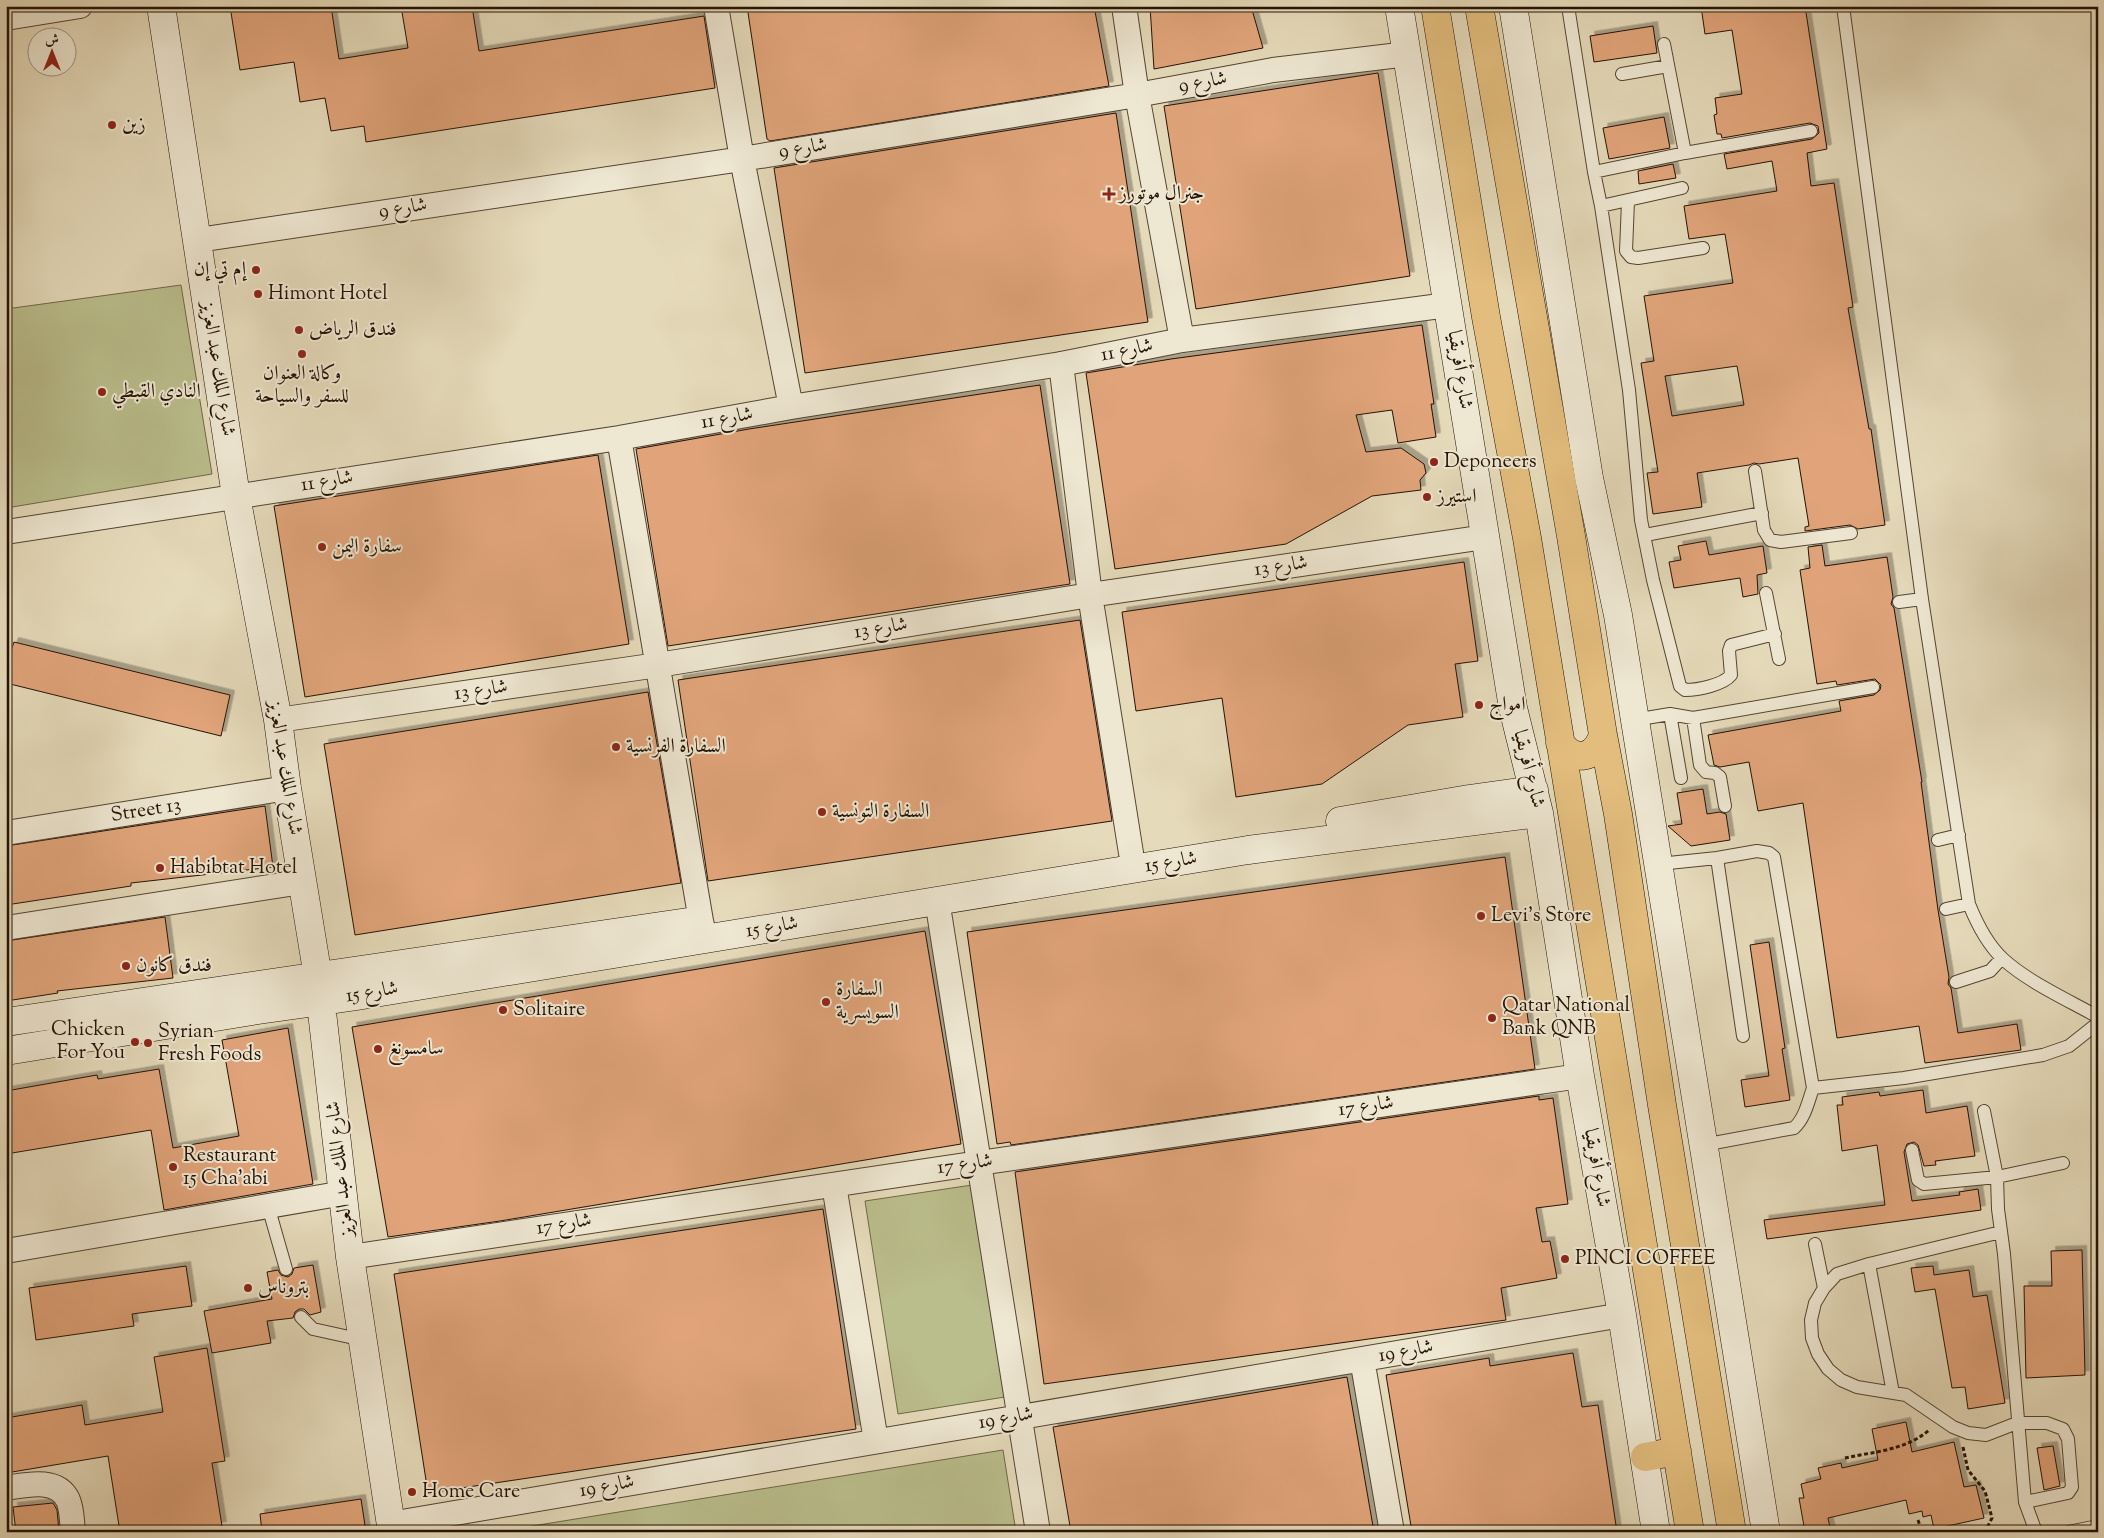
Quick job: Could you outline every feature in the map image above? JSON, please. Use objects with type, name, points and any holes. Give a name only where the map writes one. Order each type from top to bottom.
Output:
[{"type":"highway","name":"شارع أفريقيا","points":[[1435,6],[1486,317],[1527,538],[1690,1532]]},
{"type":"highway","points":[[1479,6],[1618,814],[1662,1105],[1732,1532]]},
{"type":"highway","points":[[1560,743],[1565,751],[1574,755],[1584,756],[1593,752],[1600,745],[1603,735]]},
{"type":"highway","points":[[1575,826],[1589,812],[1618,814]]},
{"type":"highway","points":[[1645,1457],[1677,1451]]},
{"type":"street","points":[[6,18],[80,6]]},
{"type":"street","name":"شارع الملك عبد العزيز","points":[[161,6],[236,496],[278,720],[287,788],[320,989],[350,1258],[391,1528]]},
{"type":"street","points":[[716,6],[742,158],[791,407]]},
{"type":"street","points":[[1124,6],[1137,95],[1182,340]]},
{"type":"street","name":"شارع أفريقيا","points":[[1399,6],[1513,708],[1536,802],[1580,1076],[1622,1315],[1656,1532]]},
{"type":"street","points":[[1513,6],[1589,478],[1618,615],[1766,1532]]},
{"type":"street","name":"شارع 9","points":[[198,240],[742,158],[1137,95],[1273,70],[1408,54]]},
{"type":"street","name":"شارع 11","points":[[6,532],[620,438],[791,407],[1061,364],[1182,340],[1448,304]]},
{"type":"street","points":[[1061,364],[1090,596],[1131,853]]},
{"type":"street","points":[[620,438],[703,929]]},
{"type":"street","name":"شارع 13","points":[[278,720],[658,665],[1090,596],[1485,537]]},
{"type":"street","name":"Street 13","points":[[6,833],[287,788]]},
{"type":"street","name":"شارع 15","points":[[6,1022],[320,989],[703,929],[1131,853],[1257,835],[1469,799],[1536,802]]},
{"type":"street","name":"شارع 15","points":[[703,929],[937,900],[1536,802]]},
{"type":"street","points":[[6,928],[302,882]]},
{"type":"street","points":[[937,900],[1038,1532]]},
{"type":"street","name":"شارع 15","points":[[6,1051],[258,1010],[320,989]]},
{"type":"street","name":"شارع 17","points":[[350,1258],[979,1163],[1580,1076]]},
{"type":"street","points":[[834,1185],[876,1441]]},
{"type":"street","points":[[6,1251],[344,1193]]},
{"type":"street","name":"شارع 19","points":[[391,1528],[876,1441],[1622,1315]]},
{"type":"street","points":[[1362,1359],[1392,1532]]},
{"type":"street","points":[[6,1488],[37,1483],[57,1488],[68,1500],[73,1532]]},
{"type":"lane","points":[[1568,6],[1594,172],[1602,206],[1631,405],[1636,484],[1641,520],[1652,580],[1682,688],[1685,690],[1695,689],[1725,681],[1730,674],[1728,651],[1731,645],[1775,634]]},
{"type":"lane","points":[[1844,6],[1922,599],[1969,904],[1985,938],[2002,958],[2028,977],[2098,1017]]},
{"type":"lane","points":[[1664,44],[1685,153]]},
{"type":"lane","points":[[1622,74],[1668,66]]},
{"type":"lane","points":[[1594,172],[1685,153],[1811,131]]},
{"type":"lane","points":[[1602,206],[1682,188]]},
{"type":"lane","points":[[1628,201],[1626,251],[1631,256],[1638,258],[1703,248]]},
{"type":"lane","points":[[1755,471],[1766,536],[1775,542],[1851,533]]},
{"type":"lane","points":[[1645,535],[1762,513]]},
{"type":"lane","points":[[1766,594],[1779,659]]},
{"type":"lane","points":[[1899,602],[1922,599]]},
{"type":"lane","points":[[1634,720],[1670,714],[1694,718],[1873,687]]},
{"type":"lane","points":[[1670,714],[1681,778]]},
{"type":"lane","points":[[1694,718],[1700,765],[1706,772],[1715,773],[1720,777],[1725,806]]},
{"type":"lane","points":[[1938,840],[1959,835]]},
{"type":"lane","points":[[1659,864],[1763,851],[1774,857],[1813,1088],[1806,1110],[1799,1124],[1794,1128],[1703,1145]]},
{"type":"lane","points":[[1717,858],[1743,1036]]},
{"type":"lane","points":[[1946,909],[1969,904]]},
{"type":"lane","points":[[1956,982],[1990,971],[2002,958]]},
{"type":"lane","points":[[1813,1088],[1904,1078],[2043,1055],[2069,1046],[2098,1023]]},
{"type":"lane","points":[[1984,1111],[1997,1177],[1998,1209],[2025,1502],[2036,1532]]},
{"type":"lane","points":[[1912,1150],[1918,1180],[1924,1184],[1997,1177],[2063,1162]]},
{"type":"lane","points":[[268,1206],[286,1269]]},
{"type":"lane","points":[[2001,1232],[1869,1264],[1837,1274],[1824,1288],[1815,1303],[1811,1320],[1812,1338],[1818,1354],[1828,1369],[1841,1380],[1857,1387],[1906,1395],[1953,1427],[1986,1435],[2017,1423],[2047,1423],[2059,1426],[2067,1434],[2072,1487],[2068,1493],[2025,1502]]},
{"type":"lane","points":[[1815,1244],[1824,1288]]},
{"type":"lane","points":[[1869,1264],[1893,1393]]},
{"type":"lane","points":[[301,1317],[313,1330],[363,1340]]},
{"type":"lane","points":[[2068,1532],[2098,1526]]},
{"type":"path","points":[[1845,1458],[1914,1441],[1924,1435],[1939,1417]]},
{"type":"path","points":[[1968,1432],[1963,1447],[1968,1470],[1985,1491],[1992,1518],[1987,1528],[1972,1532]]},
{"type":"path","points":[[1918,1520],[1922,1532]]},
{"type":"green space","name":"النادي القبطي","points":[[181,285],[212,474],[6,508],[6,309]]},
{"type":"green space","points":[[972,1185],[1005,1397],[898,1414],[865,1201]]},
{"type":"green space","points":[[1003,1450],[1016,1532],[495,1532]]},
{"type":"building","points":[[230,6],[331,6],[339,59],[408,48],[401,6],[472,6],[479,51],[704,16],[715,88],[366,142],[364,126],[331,131],[325,98],[300,102],[294,62],[240,70]]},
{"type":"building","points":[[747,6],[1094,6],[1109,86],[770,141],[767,139]]},
{"type":"building","points":[[1150,6],[1251,6],[1263,48],[1154,69]]},
{"type":"building","points":[[1701,6],[1805,6],[1827,149],[1807,153],[1811,186],[1834,183],[1853,307],[1848,308],[1869,429],[1871,429],[1885,525],[1858,529],[1850,525],[1805,531],[1805,527],[1809,526],[1798,458],[1759,464],[1754,463],[1697,473],[1702,507],[1653,514],[1647,473],[1658,472],[1641,363],[1654,361],[1644,296],[1733,283],[1725,234],[1689,239],[1684,206],[1777,191],[1772,161],[1727,169],[1724,154],[1812,139],[1819,133],[1818,126],[1810,123],[1722,138],[1721,134],[1717,134],[1714,115],[1717,114],[1715,98],[1742,94],[1732,30],[1705,34]],"holes":[[[1737,366],[1744,405],[1672,416],[1665,376]]]},
{"type":"building","points":[[1653,26],[1657,53],[1594,62],[1590,36]]},
{"type":"building","points":[[1378,73],[1410,276],[1196,309],[1164,106]]},
{"type":"building","points":[[1116,113],[1148,322],[805,373],[774,168]]},
{"type":"building","points":[[1664,117],[1670,148],[1609,159],[1603,128]]},
{"type":"building","points":[[1673,164],[1676,178],[1639,184],[1638,171]]},
{"type":"building","points":[[1422,325],[1434,404],[1431,404],[1436,437],[1398,443],[1392,410],[1356,415],[1366,452],[1401,448],[1424,464],[1426,473],[1420,480],[1421,490],[1372,496],[1286,544],[1115,569],[1086,373],[1171,359]]},
{"type":"building","points":[[1040,385],[1070,584],[668,646],[636,449],[749,429]]},
{"type":"building","points":[[598,455],[629,644],[305,697],[274,506]]},
{"type":"building","points":[[1706,541],[1709,555],[1763,546],[1767,573],[1757,575],[1758,594],[1743,597],[1740,578],[1674,588],[1669,562],[1681,560],[1678,546]]},
{"type":"building","points":[[1822,545],[1825,566],[1887,557],[1893,597],[1891,604],[1894,608],[1922,782],[1938,910],[1949,977],[1948,984],[1951,988],[1958,1033],[2017,1024],[2021,1050],[1925,1063],[1919,1026],[1837,1038],[1803,803],[1758,811],[1749,762],[1720,767],[1714,765],[1708,735],[1841,711],[1839,701],[1874,695],[1880,690],[1881,685],[1875,679],[1837,685],[1836,681],[1817,684],[1800,570],[1810,568],[1808,547]]},
{"type":"building","points":[[1464,562],[1478,661],[1455,664],[1463,717],[1408,725],[1322,784],[1236,797],[1222,698],[1136,711],[1122,612]]},
{"type":"building","points":[[1080,620],[1112,821],[708,881],[678,680]]},
{"type":"building","points":[[14,642],[230,695],[221,736],[6,683],[6,665]]},
{"type":"building","points":[[648,692],[681,883],[355,935],[324,744]]},
{"type":"building","points":[[1703,789],[1707,814],[1720,812],[1726,814],[1730,840],[1691,846],[1668,826],[1682,824],[1677,793]]},
{"type":"building","points":[[265,806],[273,867],[131,883],[131,886],[6,905],[6,846]]},
{"type":"building","points":[[1505,857],[1535,1069],[1011,1145],[1010,1142],[997,1144],[967,932]]},
{"type":"building","points":[[165,917],[173,978],[57,991],[58,993],[6,1001],[6,941]]},
{"type":"building","points":[[925,931],[961,1144],[500,1221],[388,1237],[352,1027]]},
{"type":"building","points":[[1769,942],[1785,1048],[1782,1049],[1790,1100],[1745,1107],[1741,1080],[1769,1076],[1750,945]]},
{"type":"building","points":[[288,1028],[313,1184],[164,1210],[151,1130],[6,1154],[6,1091],[97,1075],[98,1079],[159,1069],[173,1148],[239,1136],[222,1040]]},
{"type":"building","points":[[1923,1090],[1926,1113],[1967,1106],[1975,1156],[1935,1161],[1936,1165],[1924,1166],[1918,1145],[1914,1142],[1907,1144],[1904,1152],[1912,1201],[1960,1195],[1959,1192],[1978,1189],[1981,1210],[1767,1239],[1764,1220],[1885,1205],[1877,1145],[1842,1151],[1837,1105],[1843,1105],[1842,1097],[1879,1092],[1880,1096]]},
{"type":"building","points":[[1539,1096],[1539,1100],[1553,1098],[1568,1204],[1536,1208],[1542,1242],[1550,1241],[1557,1278],[1501,1288],[1506,1320],[1044,1384],[1015,1172]]},
{"type":"building","points":[[823,1209],[856,1429],[428,1493],[394,1274]]},
{"type":"building","points":[[2082,1250],[2085,1375],[2026,1378],[2024,1286],[2052,1286],[2051,1251]]},
{"type":"building","points":[[313,1265],[321,1312],[310,1315],[304,1309],[299,1309],[295,1312],[293,1318],[267,1321],[271,1343],[212,1353],[204,1311],[272,1299],[267,1272],[278,1270],[281,1275],[288,1277],[292,1274],[294,1268]]},
{"type":"building","points":[[186,1266],[192,1306],[132,1314],[134,1326],[36,1340],[29,1288]]},
{"type":"building","points":[[1933,1266],[1934,1275],[1969,1270],[1973,1297],[1987,1295],[2005,1403],[1968,1409],[1965,1387],[1952,1388],[1935,1289],[1915,1292],[1911,1268]]},
{"type":"building","points":[[207,1348],[225,1461],[212,1463],[222,1526],[184,1532],[120,1532],[108,1456],[6,1473],[6,1418],[82,1405],[85,1425],[163,1412],[154,1357]]},
{"type":"building","points":[[1573,1353],[1582,1407],[1598,1405],[1617,1532],[1412,1532],[1386,1375],[1489,1358],[1490,1366]]},
{"type":"building","points":[[1347,1377],[1374,1532],[1071,1532],[1053,1427]]},
{"type":"building","points":[[1906,1422],[1912,1452],[1954,1442],[1964,1487],[1976,1485],[1984,1518],[1934,1529],[1931,1515],[1923,1517],[1922,1511],[1909,1514],[1906,1500],[1828,1518],[1831,1532],[1805,1532],[1799,1498],[1804,1498],[1801,1484],[1821,1479],[1818,1468],[1841,1463],[1842,1468],[1878,1460],[1872,1429]]},
{"type":"building","points":[[2053,1446],[2060,1486],[2044,1490],[2037,1448]]},
{"type":"building","points":[[361,1499],[366,1532],[262,1532],[260,1514]]},
{"type":"building","points":[[53,1503],[57,1510],[59,1532],[16,1532],[13,1507]]},
{"type":"place","name":"زين","points":[[112,125]]},
{"type":"place","name":"جنرال موتورز","points":[[1109,194]]},
{"type":"place","name":"إم تي إن","points":[[256,270]]},
{"type":"place","name":"Himont Hotel","points":[[258,294]]},
{"type":"place","name":"فندق الرياض","points":[[299,330]]},
{"type":"place","name":"وكالة العنوان للسفر والسياحة","points":[[302,354]]},
{"type":"place","name":"النادي القبطي","points":[[102,392]]},
{"type":"place","name":"Deponeers","points":[[1434,462]]},
{"type":"place","name":"استيرز","points":[[1427,497]]},
{"type":"place","name":"سفارة اليمن","points":[[322,547]]},
{"type":"place","name":"امواج","points":[[1479,705]]},
{"type":"place","name":"السفارة الفرنسية","points":[[616,747]]},
{"type":"place","name":"السفارة التونسية","points":[[822,812]]},
{"type":"place","name":"Habibtat Hotel","points":[[160,868]]},
{"type":"place","name":"Levi's Store","points":[[1481,916]]},
{"type":"place","name":"فندق كانون","points":[[126,966]]},
{"type":"place","name":"السفارة السويسرية","points":[[826,1002]]},
{"type":"place","name":"Solitaire","points":[[503,1010]]},
{"type":"place","name":"Qatar National Bank QNB","points":[[1492,1018]]},
{"type":"place","name":"Chicken For You","points":[[135,1042]]},
{"type":"place","name":"Syrian Fresh Foods","points":[[148,1043]]},
{"type":"place","name":"سامسونغ","points":[[378,1049]]},
{"type":"place","name":"Restaurant 15 Cha'abi","points":[[173,1167]]},
{"type":"place","name":"PINCI COFFEE","points":[[1565,1259]]},
{"type":"place","name":"بتروناس","points":[[248,1288]]},
{"type":"place","name":"Home Care","points":[[412,1492]]}]
